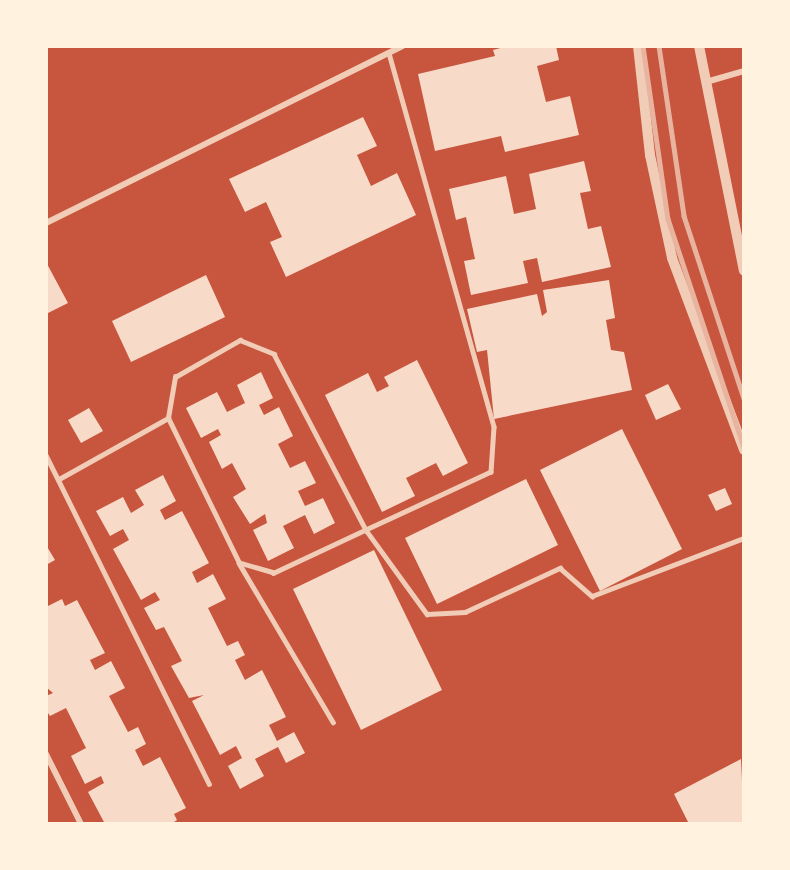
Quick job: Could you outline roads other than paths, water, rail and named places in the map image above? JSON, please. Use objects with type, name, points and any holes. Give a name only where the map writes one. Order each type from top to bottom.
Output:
[{"type":"street","points":[[46,223],[403,46]]},
{"type":"street","points":[[638,46],[650,155],[672,258],[744,450]]},
{"type":"street","points":[[699,46],[744,271]]},
{"type":"street","points":[[706,82],[744,71]]},
{"type":"street","points":[[46,754],[81,824]]},
{"type":"lane","points":[[239,563],[274,573],[491,472],[494,427],[389,53]]},
{"type":"lane","points":[[333,722],[239,563],[168,418],[175,377],[240,340],[274,354],[366,530],[427,614],[465,612],[560,568],[592,596],[744,538]]},
{"type":"lane","points":[[59,479],[168,418]]},
{"type":"lane","points":[[46,455],[209,784]]},
{"type":"railway","points":[[643,46],[668,219],[744,447]]},
{"type":"railway","points":[[659,46],[684,216],[744,398]]}]
